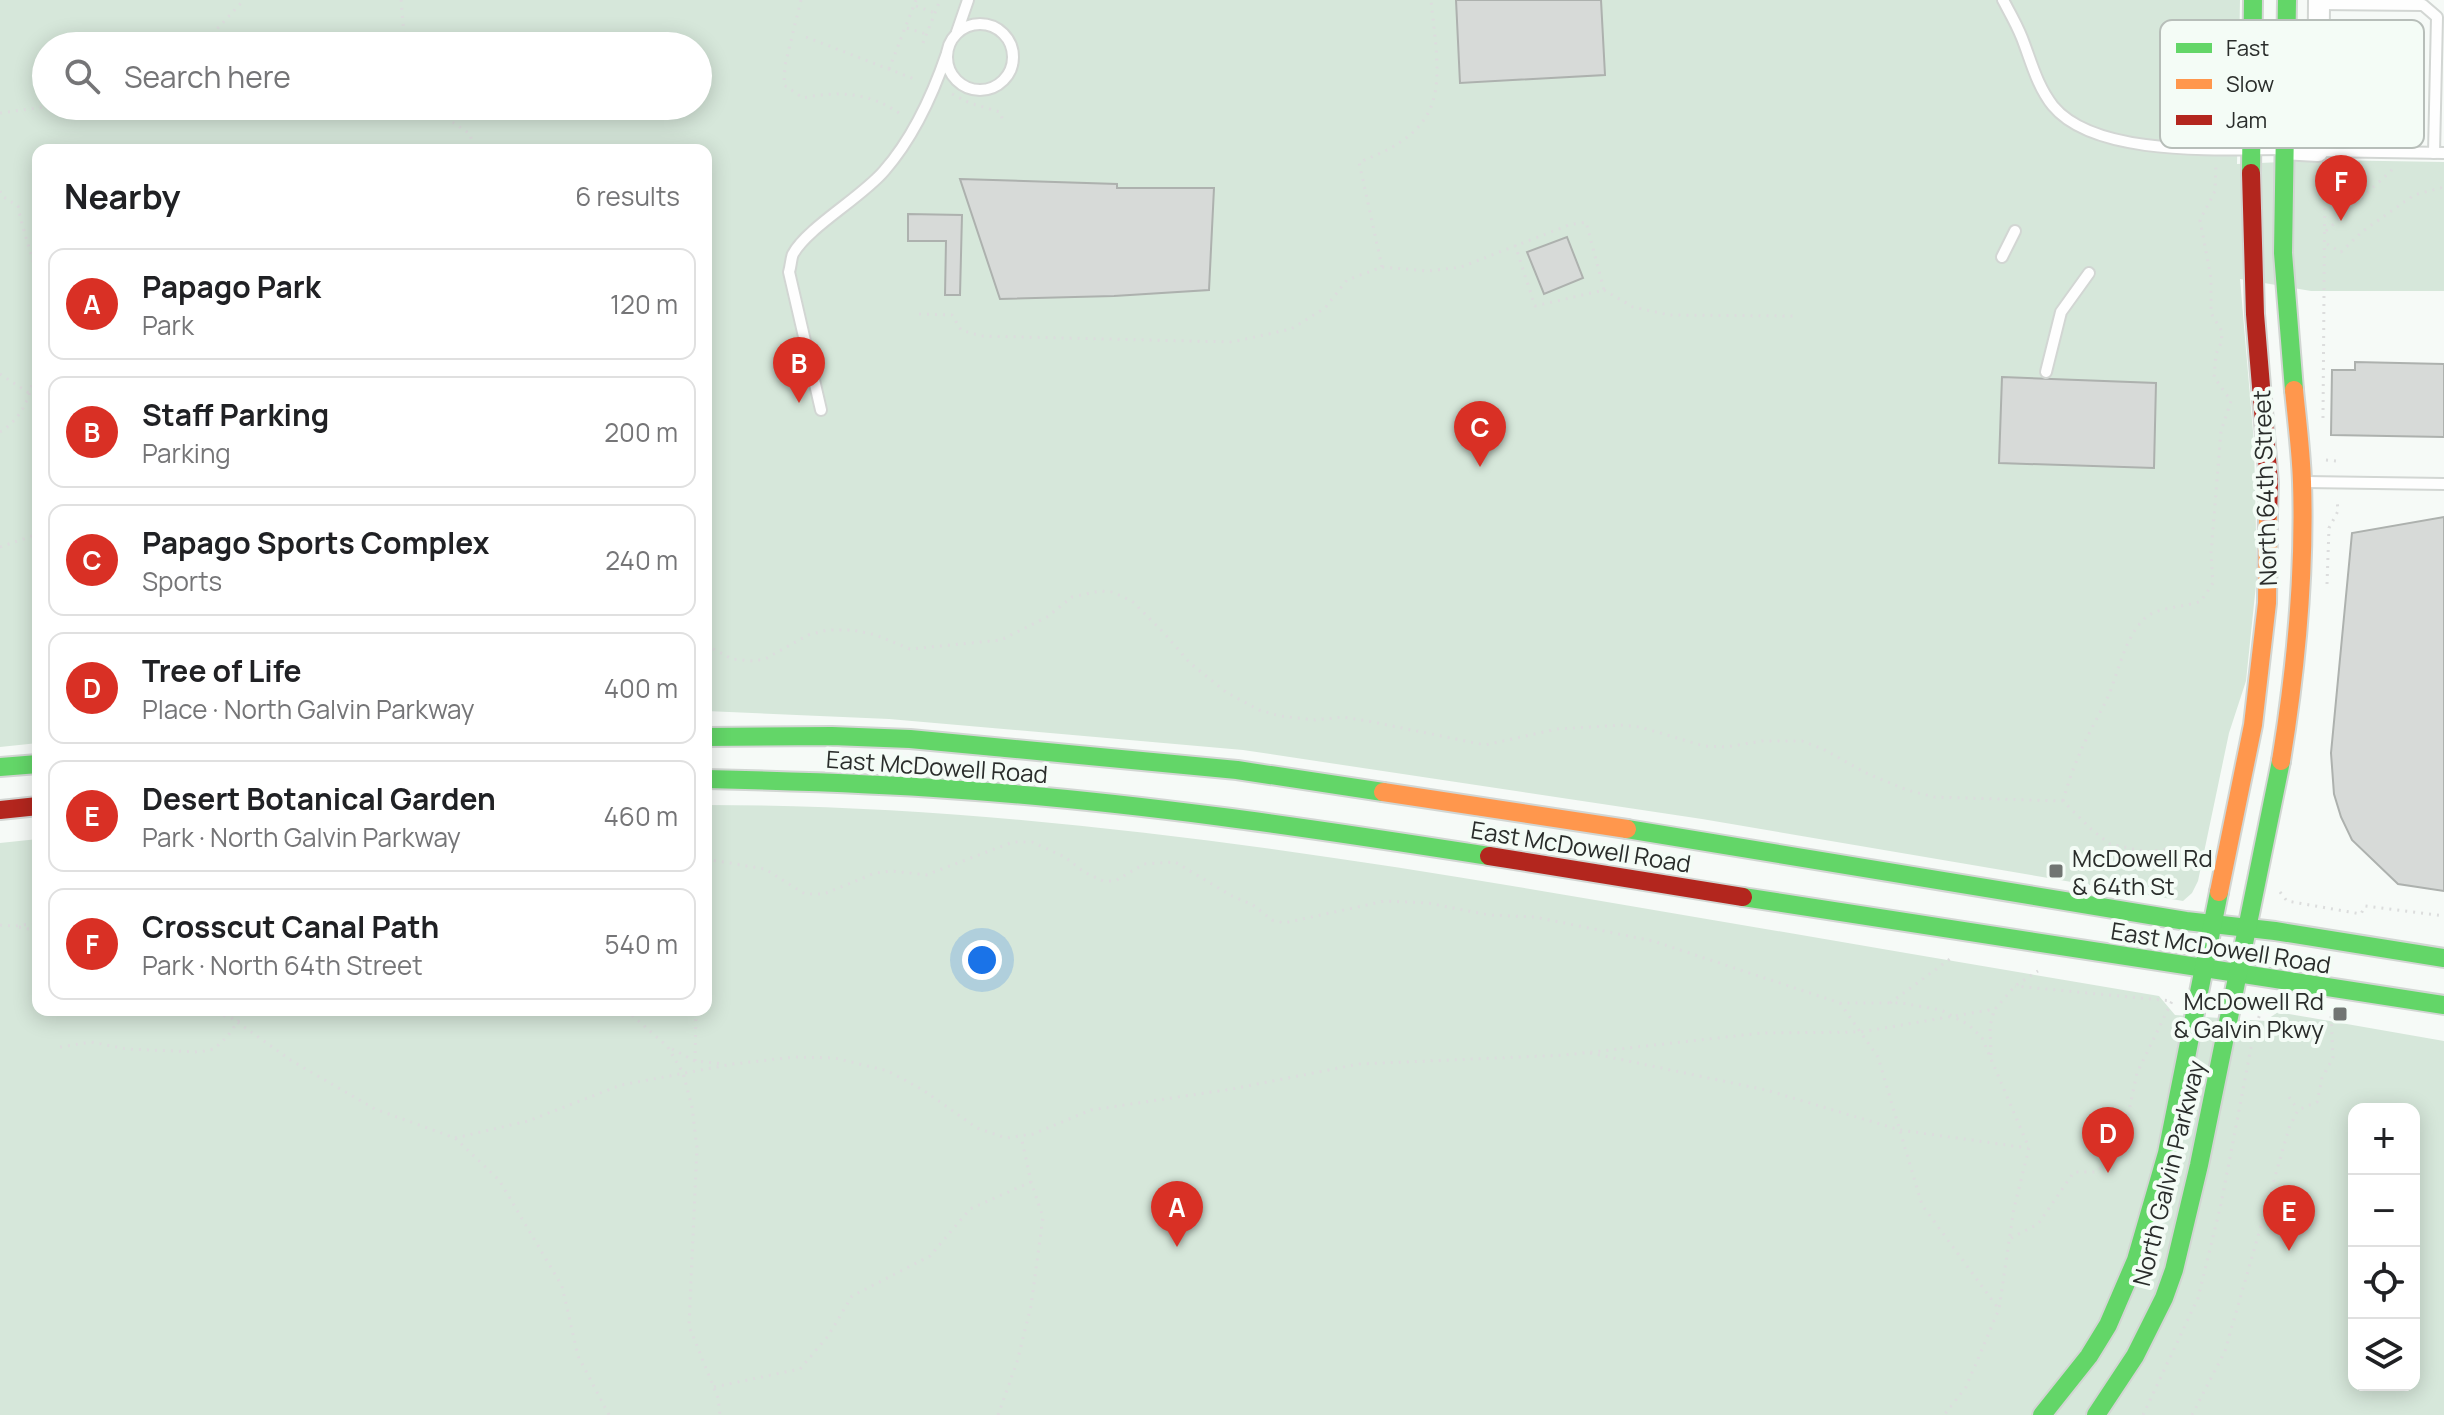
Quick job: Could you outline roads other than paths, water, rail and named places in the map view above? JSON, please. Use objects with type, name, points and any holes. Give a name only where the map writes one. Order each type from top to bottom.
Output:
[{"type":"main road","name":"North 64th Street","points":[[2253,0],[2253,20]]},
{"type":"main road","name":"North 64th Street","points":[[2287,0],[2287,20]]},
{"type":"main road","name":"North 64th Street","points":[[2203,970],[2257,700],[2269,577],[2269,483],[2253,265],[2251,149]]},
{"type":"main road","name":"North 64th Street","points":[[2238,974],[2277,783],[2294,679],[2300,606],[2302,482],[2284,273],[2284,149]]},
{"type":"main road","points":[[2269,483],[2302,482]]},
{"type":"main road","name":"East McDowell Road","points":[[712,737],[910,739],[1237,770],[2444,958]]},
{"type":"main road","points":[[0,767],[32,764]]},
{"type":"main road","name":"East McDowell Road","points":[[712,779],[797,779],[990,792],[1176,811],[1422,843],[2203,970],[2444,1005]]},
{"type":"main road","points":[[0,810],[32,807]]},
{"type":"main road","name":"North Galvin Parkway","points":[[2042,1415],[2104,1334],[2138,1261],[2167,1153],[2203,970]]},
{"type":"main road","name":"North Galvin Parkway","points":[[2096,1415],[2135,1356],[2164,1298],[2174,1270],[2238,974]]},
{"type":"street","points":[[2284,149],[2318,151],[2318,148]]},
{"type":"lane","points":[[821,410],[789,272],[793,254],[807,237],[885,171],[915,124],[939,77],[968,0]]},
{"type":"lane","points":[[2003,0],[2021,35],[2041,88],[2052,105],[2075,126],[2124,142],[2160,146]]},
{"type":"lane","points":[[2318,151],[2439,153],[2437,17],[2423,5],[2319,2]]},
{"type":"lane","points":[[947,53],[952,73],[967,87],[978,89],[998,84],[1012,67],[1012,46],[998,29],[977,24],[957,33]]},
{"type":"lane","points":[[2213,148],[2284,149]]},
{"type":"lane","points":[[2002,257],[2015,231]]},
{"type":"lane","points":[[2046,372],[2061,312],[2089,273]]},
{"type":"lane","points":[[2302,482],[2444,484]]},
{"type":"place","name":"Crosscut Canal Path","points":[[2341,221]]},
{"type":"place","name":"Staff Parking","points":[[799,403]]},
{"type":"place","name":"Papago Sports Complex","points":[[1480,467]]},
{"type":"place","name":"McDowell Rd & 64th St","points":[[2056,871]]},
{"type":"place","name":"McDowell Rd & Galvin Pkwy","points":[[2340,1014]]},
{"type":"place","name":"Tree of Life","points":[[2108,1173]]},
{"type":"place","name":"Papago Park","points":[[1177,1247]]},
{"type":"place","name":"Desert Botanical Garden","points":[[2289,1251]]}]
